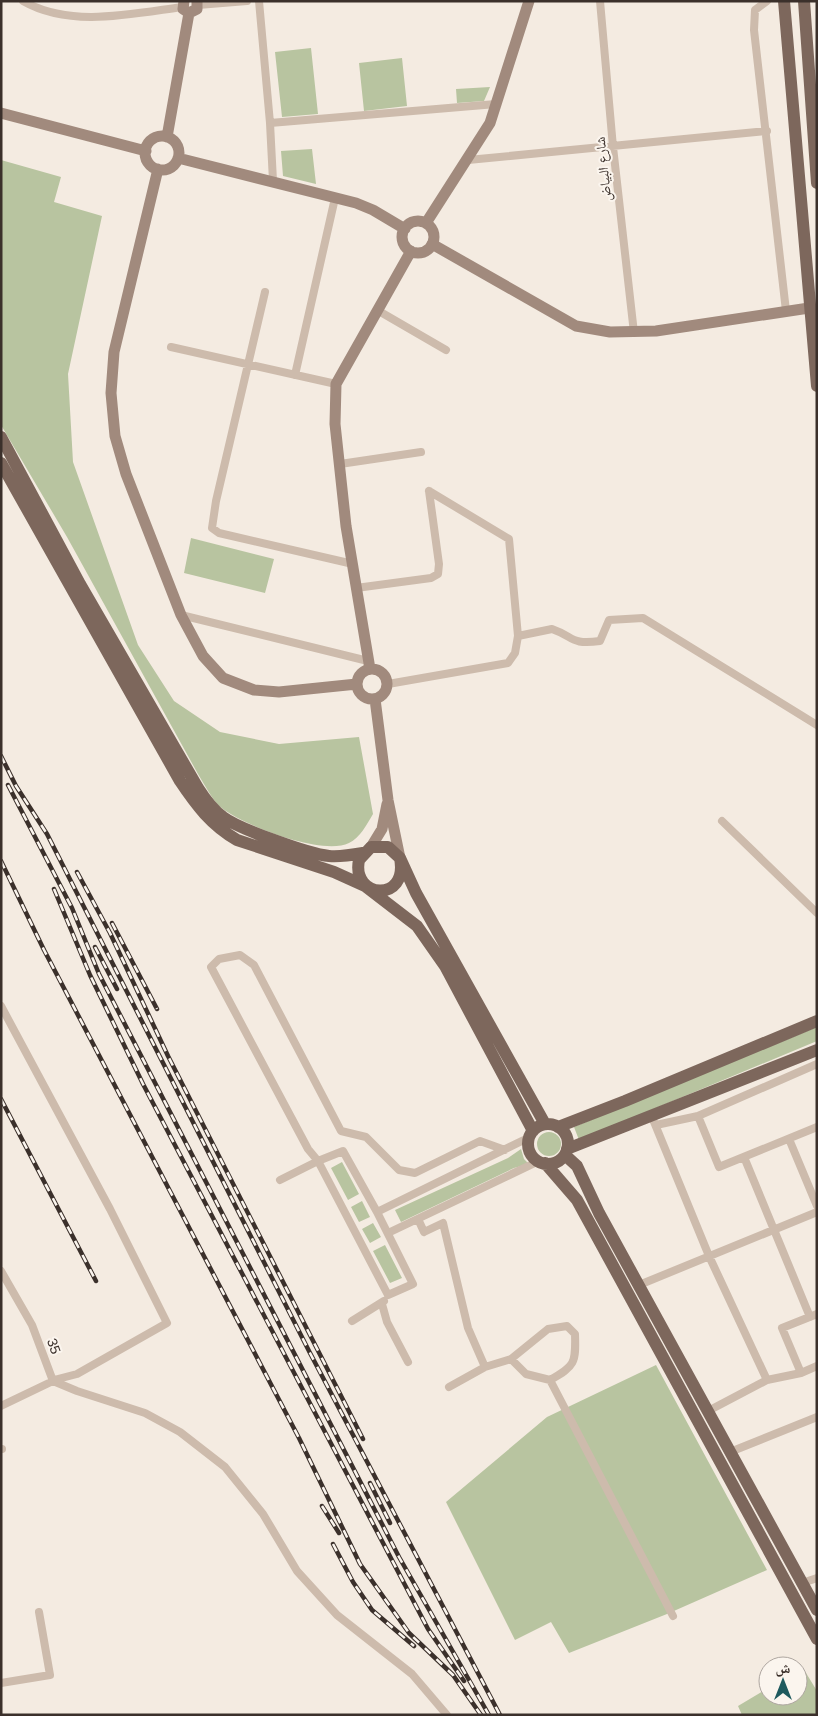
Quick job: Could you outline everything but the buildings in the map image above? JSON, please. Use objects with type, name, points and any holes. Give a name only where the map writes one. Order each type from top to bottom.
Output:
[{"type":"main road","points":[[784,1],[817,386]]},
{"type":"main road","points":[[804,1],[813,72],[817,183]]},
{"type":"main road","points":[[1,437],[80,584],[198,788],[210,804],[223,817],[235,824],[319,854],[344,856],[388,847],[400,858],[416,893],[552,1126],[567,1136],[566,1152],[577,1166],[599,1213],[817,1610]]},
{"type":"main road","points":[[1,463],[180,781],[199,810],[223,832],[236,840],[334,872],[376,891],[394,886],[401,878],[403,870],[400,858]]},
{"type":"main road","points":[[367,850],[357,868],[359,878],[365,886],[417,926],[445,966],[532,1134],[529,1148],[576,1200],[817,1639]]},
{"type":"main road","points":[[532,1134],[625,1101],[817,1021]]},
{"type":"main road","points":[[542,1162],[556,1162],[566,1152],[589,1142],[654,1121],[817,1050]]},
{"type":"main road","points":[[577,1166],[589,1142]]},
{"type":"street","points":[[23,1],[37,10],[79,18],[185,7],[196,11],[197,3],[247,1]]},
{"type":"street","points":[[259,1],[270,123],[272,181]]},
{"type":"street","points":[[426,223],[490,123],[529,1]]},
{"type":"street","name":"شارع البياض","points":[[600,1],[613,147],[634,333]]},
{"type":"street","points":[[766,1],[755,10],[754,30],[767,131],[786,312]]},
{"type":"street","points":[[167,137],[185,7]]},
{"type":"street","points":[[270,123],[496,104]]},
{"type":"street","points":[[1,113],[146,151]]},
{"type":"street","points":[[468,160],[767,131]]},
{"type":"street","points":[[167,137],[178,147],[178,158],[173,166],[158,169],[147,160],[146,151],[151,141],[156,138],[167,137]]},
{"type":"street","points":[[178,158],[335,198],[373,210],[405,229]]},
{"type":"street","points":[[158,169],[114,352],[111,392],[115,436],[126,474],[181,615],[203,656],[223,678],[254,690],[279,692],[357,684]]},
{"type":"street","points":[[295,375],[335,198]]},
{"type":"street","points":[[413,222],[426,223],[434,234],[432,244],[425,252],[411,251],[403,242],[405,229],[413,222]]},
{"type":"street","points":[[432,244],[576,326],[610,332],[634,333],[809,308]]},
{"type":"street","points":[[369,665],[352,564],[335,424],[336,384],[376,310],[411,251]]},
{"type":"street","points":[[265,292],[212,519],[212,528],[219,533],[352,564]]},
{"type":"street","points":[[376,310],[446,350]]},
{"type":"street","points":[[171,347],[336,384]]},
{"type":"street","points":[[340,464],[421,452]]},
{"type":"street","points":[[356,588],[430,578],[438,574],[439,564],[429,491],[509,539],[518,636],[515,653],[508,663],[388,684]]},
{"type":"street","points":[[181,615],[369,665],[382,672],[388,684]]},
{"type":"street","points":[[518,636],[552,629],[573,641],[586,643],[600,640],[609,620],[643,618],[817,725]]},
{"type":"street","points":[[369,665],[361,673],[357,684],[362,696],[375,699],[383,695],[388,684]]},
{"type":"street","points":[[375,699],[388,800],[400,858]]},
{"type":"street","points":[[367,850],[382,829],[388,800]]},
{"type":"street","points":[[722,821],[817,913]]},
{"type":"street","points":[[388,1295],[318,1161],[308,1150],[212,968],[219,960],[240,955],[254,965],[341,1131],[366,1137],[399,1170],[415,1173],[480,1141],[505,1150]]},
{"type":"street","points":[[1,1006],[110,1209],[167,1323],[77,1374],[53,1380],[1,1406]]},
{"type":"street","points":[[767,1380],[709,1256],[654,1121],[698,1116],[817,1064]]},
{"type":"street","points":[[698,1116],[719,1167],[817,1128]]},
{"type":"street","points":[[377,1212],[505,1150],[532,1134]]},
{"type":"street","points":[[789,1139],[817,1206]]},
{"type":"street","points":[[280,1180],[343,1151],[388,1233],[412,1284],[388,1295],[382,1304],[352,1321]]},
{"type":"street","points":[[744,1157],[774,1230],[813,1316],[782,1328],[800,1373]]},
{"type":"street","points":[[388,1233],[542,1162]]},
{"type":"street","points":[[639,1285],[817,1212]]},
{"type":"street","points":[[418,1219],[424,1232],[443,1223],[468,1328],[485,1367]]},
{"type":"street","name":"35","points":[[1,1271],[32,1325],[53,1380]]},
{"type":"street","points":[[382,1304],[387,1322],[408,1362]]},
{"type":"street","points":[[449,1387],[485,1367],[511,1359],[548,1329],[567,1326],[575,1334],[576,1355],[571,1368],[550,1380],[526,1374],[511,1359]]},
{"type":"street","points":[[708,1411],[767,1380],[800,1373],[817,1366]]},
{"type":"street","points":[[53,1380],[78,1391],[145,1412],[180,1432],[225,1467],[263,1514],[297,1571],[338,1615],[412,1674],[447,1715]]},
{"type":"street","points":[[550,1380],[672,1616]]},
{"type":"street","points":[[730,1452],[817,1417]]},
{"type":"street","points":[[802,1584],[817,1578]]},
{"type":"street","points":[[1,1684],[50,1674],[39,1612]]},
{"type":"green space","points":[[311,48],[318,114],[282,117],[275,52]]},
{"type":"green space","points":[[402,58],[407,106],[364,111],[359,63]]},
{"type":"green space","points":[[490,87],[484,101],[457,103],[456,89]]},
{"type":"green space","points":[[312,149],[316,184],[283,176],[281,151]]},
{"type":"green space","points":[[1,160],[61,177],[54,202],[102,216],[68,374],[73,462],[138,645],[174,701],[220,732],[279,744],[359,737],[373,814],[366,826],[353,841],[337,846],[321,846],[284,837],[234,816],[216,802],[198,774],[67,537],[1,425]]},
{"type":"green space","points":[[191,538],[274,559],[265,593],[184,573]]},
{"type":"green space","points":[[817,1027],[817,1041],[579,1140],[574,1127]]},
{"type":"green space","points":[[549,1132],[554,1133],[560,1139],[560,1149],[554,1155],[549,1156],[544,1155],[538,1149],[537,1144],[538,1139],[544,1133]]},
{"type":"green space","points":[[521,1149],[524,1159],[529,1164],[514,1168],[401,1222],[395,1210],[508,1158]]},
{"type":"green space","points":[[342,1162],[359,1194],[348,1200],[331,1168]]},
{"type":"green space","points":[[362,1201],[370,1217],[359,1222],[351,1207]]},
{"type":"green space","points":[[373,1223],[381,1237],[370,1243],[362,1229]]},
{"type":"green space","points":[[385,1245],[402,1278],[390,1283],[373,1251]]},
{"type":"green space","points":[[656,1365],[767,1570],[667,1614],[569,1653],[551,1622],[515,1640],[446,1502],[547,1417]]},
{"type":"green space","points":[[808,1676],[817,1691],[817,1715],[742,1715],[738,1706],[758,1694],[758,1706],[808,1706]]},
{"type":"railway","points":[[1,756],[16,786],[47,834],[310,1353],[500,1715]]},
{"type":"railway","points":[[8,785],[72,908],[99,974],[399,1557],[489,1715]]},
{"type":"railway","points":[[1,861],[44,950],[299,1438],[360,1564],[409,1633],[453,1675],[481,1715]]},
{"type":"railway","points":[[77,872],[110,933],[168,1056],[363,1439]]},
{"type":"railway","points":[[54,889],[90,975],[143,1084],[428,1629],[464,1681]]},
{"type":"railway","points":[[112,923],[157,1009]]},
{"type":"railway","points":[[95,947],[117,989]]},
{"type":"railway","points":[[1,1099],[96,1281]]},
{"type":"railway","points":[[370,1483],[390,1523]]},
{"type":"railway","points":[[322,1506],[339,1533]]},
{"type":"railway","points":[[333,1544],[353,1582],[372,1610],[414,1646]]}]
